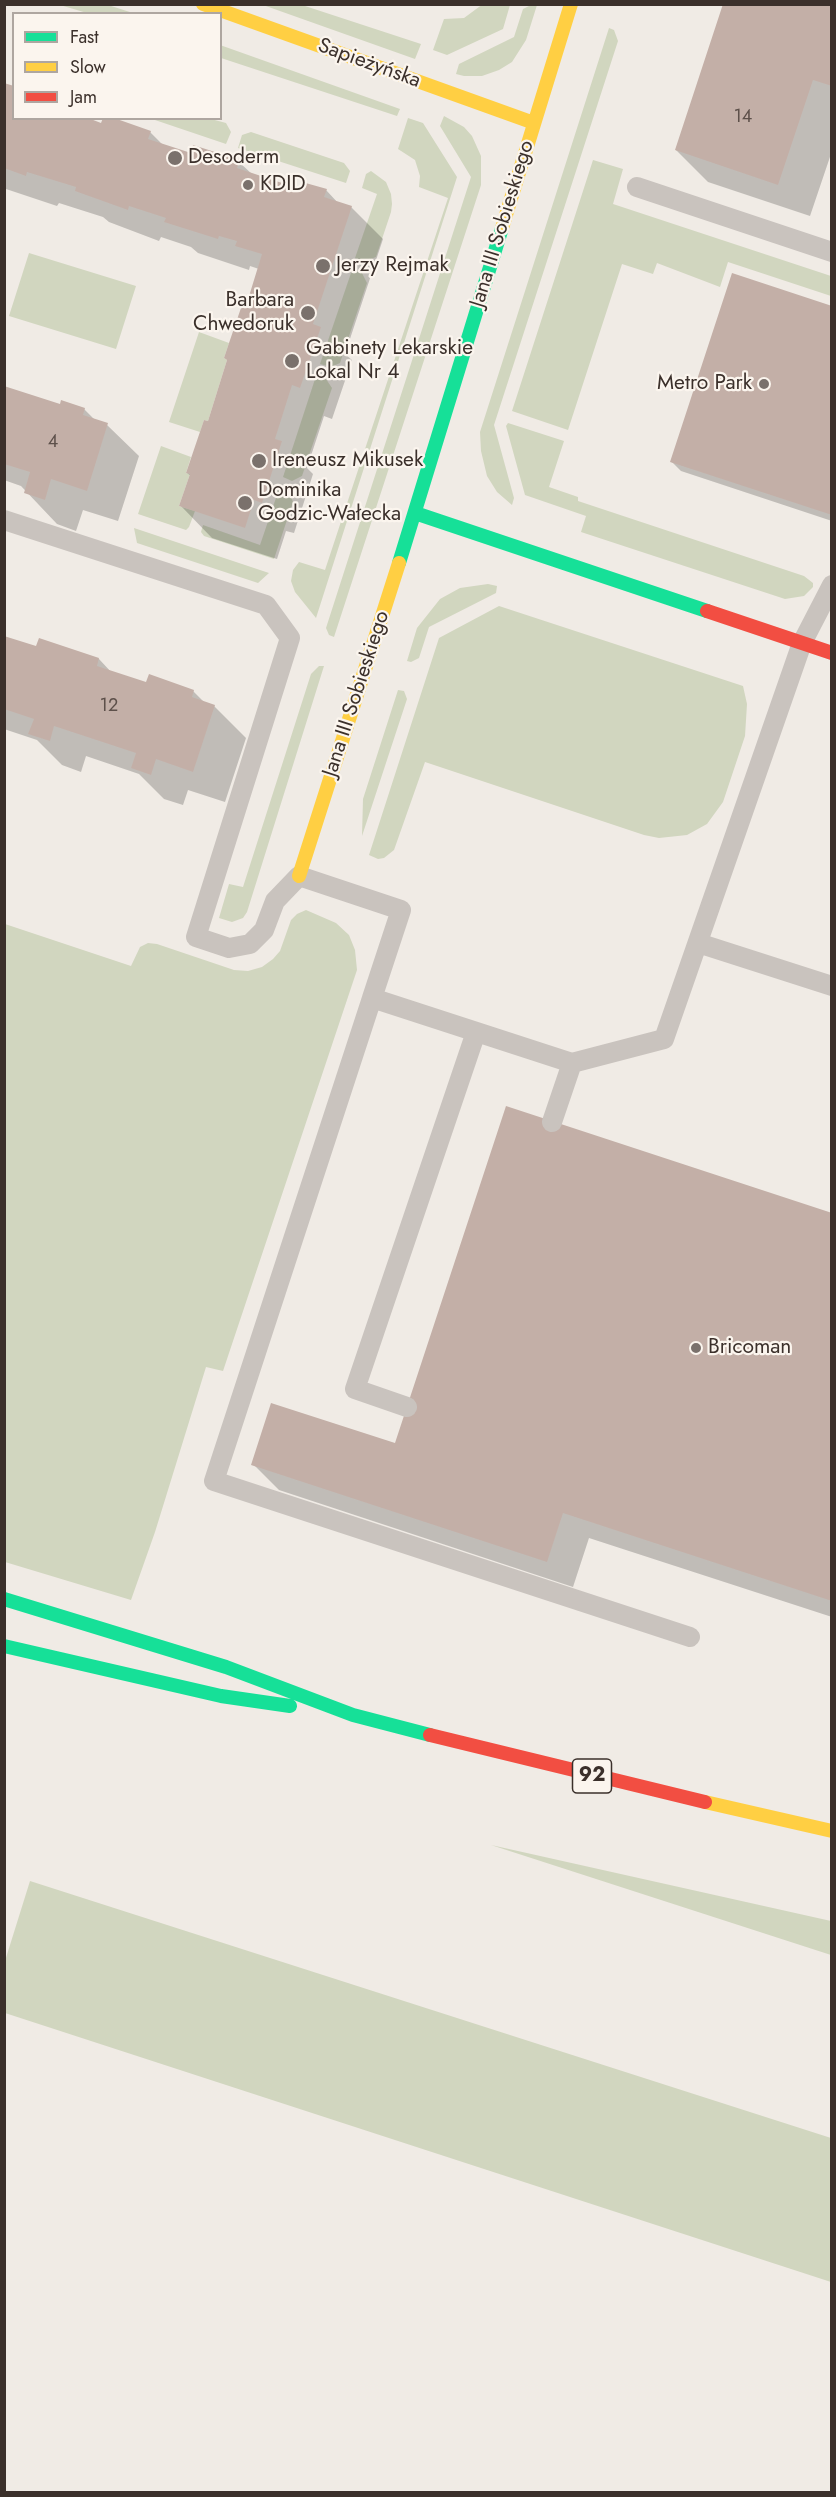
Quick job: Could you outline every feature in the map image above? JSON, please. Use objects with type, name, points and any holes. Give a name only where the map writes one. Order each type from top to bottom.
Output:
[{"type":"street","name":"Sapieżyńska","points":[[203,4],[534,123]]},
{"type":"street","name":"Jana III Sobieskiego","points":[[299,876],[415,513],[571,4]]},
{"type":"street","points":[[415,513],[831,653]]},
{"type":"street","name":"92","points":[[4,1599],[226,1667],[353,1715],[553,1767],[831,1831]]},
{"type":"street","name":"92","points":[[4,1646],[221,1696],[353,1715]]},
{"type":"lane","points":[[637,187],[831,252]]},
{"type":"lane","points":[[4,520],[266,605],[290,639],[196,937],[229,948],[250,944],[264,930],[275,902],[299,876],[401,910],[214,1481],[690,1637]]},
{"type":"lane","points":[[372,998],[572,1063],[664,1039],[802,643],[831,585]]},
{"type":"lane","points":[[698,942],[831,986]]},
{"type":"lane","points":[[407,1407],[355,1389],[476,1032]]},
{"type":"lane","points":[[552,1122],[572,1063]]},
{"type":"green space","points":[[483,4],[510,5],[503,29],[447,55],[433,50],[444,19],[464,18]]},
{"type":"green space","points":[[60,5],[108,5],[130,12],[84,12]]},
{"type":"green space","points":[[263,5],[302,5],[421,44],[415,59]]},
{"type":"green space","points":[[537,5],[526,40],[512,62],[482,76],[456,74],[459,64],[514,37],[523,9]]},
{"type":"green space","points":[[609,28],[614,30],[618,41],[494,425],[514,498],[512,505],[497,492],[487,476],[481,451],[480,432]]},
{"type":"green space","points":[[222,46],[400,109],[397,116],[222,58]]},
{"type":"green space","points":[[444,116],[464,127],[472,136],[481,156],[481,185],[334,637],[329,635],[326,628],[471,177],[440,126]]},
{"type":"green space","points":[[408,118],[423,123],[457,177],[316,618],[295,592],[291,581],[293,570],[299,562],[325,570],[448,198],[419,187],[420,176],[415,160],[398,149]]},
{"type":"green space","points":[[155,120],[215,120],[226,123],[231,132],[226,144]]},
{"type":"green space","points":[[251,132],[344,163],[350,171],[346,183],[238,148],[242,135]]},
{"type":"green space","points":[[593,160],[623,169],[613,204],[831,276],[831,296],[728,262],[720,287],[657,263],[653,274],[622,264],[568,430],[512,411]]},
{"type":"green space","points":[[371,171],[386,182],[392,204],[376,257],[366,261],[355,258],[377,194],[362,188],[366,174]]},
{"type":"green space","points":[[29,253],[136,286],[116,349],[9,316]]},
{"type":"green space","points":[[352,270],[362,273],[367,283],[340,363],[331,367],[320,364]]},
{"type":"green space","points":[[199,332],[229,343],[224,358],[227,360],[208,421],[204,420],[200,432],[169,422]]},
{"type":"green space","points":[[316,376],[326,379],[332,388],[302,476],[292,481],[283,477]]},
{"type":"green space","points":[[508,423],[564,441],[549,487],[578,497],[578,501],[804,576],[813,583],[813,587],[804,596],[785,599],[581,532],[586,516],[525,495],[506,426]]},
{"type":"green space","points":[[161,446],[191,457],[186,473],[190,474],[179,506],[195,511],[186,530],[138,514]]},
{"type":"green space","points":[[279,489],[289,492],[293,502],[274,559],[204,536],[201,532],[203,525],[260,545]]},
{"type":"green space","points":[[134,528],[269,573],[258,583],[137,543]]},
{"type":"green space","points":[[488,584],[497,586],[496,593],[429,627],[419,658],[411,662],[407,661],[417,628],[440,599],[460,588]]},
{"type":"green space","points":[[499,606],[743,686],[747,704],[745,736],[723,802],[707,824],[687,835],[659,838],[644,835],[425,762],[394,850],[384,858],[378,859],[369,855],[439,638]]},
{"type":"green space","points":[[319,666],[324,666],[247,912],[243,918],[232,922],[219,918],[229,884],[243,887],[311,674]]},
{"type":"green space","points":[[398,690],[404,691],[407,699],[362,836],[363,799]]},
{"type":"green space","points":[[306,910],[336,923],[349,935],[355,950],[357,970],[223,1371],[206,1367],[155,1532],[131,1600],[5,1562],[5,924],[131,966],[140,947],[148,943],[234,970],[248,971],[262,967],[273,959],[280,951],[291,920]]},
{"type":"green space","points":[[491,1845],[831,1921],[831,1955]]},
{"type":"green space","points":[[30,1881],[831,2138],[831,2282],[5,2013],[5,1961]]},
{"type":"building","points":[[723,4],[832,4],[832,86],[813,80],[778,185],[675,150]]},
{"type":"building","points":[[4,83],[12,85],[12,120],[93,120],[101,123],[102,120],[120,120],[151,131],[148,139],[191,153],[193,145],[240,160],[237,168],[300,189],[302,182],[327,189],[324,197],[352,206],[313,324],[321,327],[300,388],[292,385],[275,439],[282,441],[262,503],[254,500],[245,528],[179,506],[190,474],[186,473],[204,420],[208,421],[227,360],[224,358],[242,305],[246,306],[262,254],[235,246],[237,241],[219,236],[218,239],[164,222],[166,218],[129,206],[128,210],[75,191],[76,187],[27,172],[26,176],[4,168]]},
{"type":"building","name":"Metro Park","points":[[732,273],[832,306],[832,515],[670,462]]},
{"type":"building","points":[[4,386],[60,404],[61,400],[85,408],[83,415],[108,423],[87,491],[51,479],[45,500],[24,493],[30,472],[4,464]]},
{"type":"building","points":[[4,636],[36,646],[39,638],[99,658],[97,666],[146,682],[149,674],[194,690],[192,697],[215,705],[193,772],[156,759],[151,775],[131,768],[136,753],[54,726],[50,741],[28,734],[34,719],[4,709]]},
{"type":"building","name":"Bricoman","points":[[506,1106],[832,1213],[832,1601],[563,1513],[547,1562],[251,1465],[271,1403],[395,1443]]},
{"type":"traffic: fast","points":[[399,563],[502,228]]},
{"type":"traffic: fast","points":[[415,513],[707,611]]},
{"type":"traffic: fast","points":[[4,1599],[226,1667],[353,1715],[430,1735]]},
{"type":"traffic: fast","points":[[4,1646],[221,1696],[290,1706]]},
{"type":"traffic: slow","points":[[203,4],[534,123]]},
{"type":"traffic: slow","points":[[502,228],[571,4]]},
{"type":"traffic: slow","points":[[299,876],[399,563]]},
{"type":"traffic: slow","points":[[705,1802],[832,1831]]},
{"type":"traffic: jam","points":[[707,611],[832,653]]},
{"type":"traffic: jam","points":[[430,1735],[705,1802]]},
{"type":"place","name":"Desoderm","points":[[175,158]]},
{"type":"place","name":"KDID","points":[[248,185]]},
{"type":"place","name":"Jerzy Rejmak","points":[[323,266]]},
{"type":"place","name":"Barbara Chwedoruk","points":[[308,313]]},
{"type":"place","name":"Gabinety Lekarskie Lokal Nr 4","points":[[292,361]]},
{"type":"place","name":"Metro Park","points":[[764,384]]},
{"type":"place","name":"Ireneusz Mikusek","points":[[259,461]]},
{"type":"place","name":"Dominika Godzic-Wałecka","points":[[245,503]]},
{"type":"place","name":"Bricoman","points":[[696,1348]]}]
